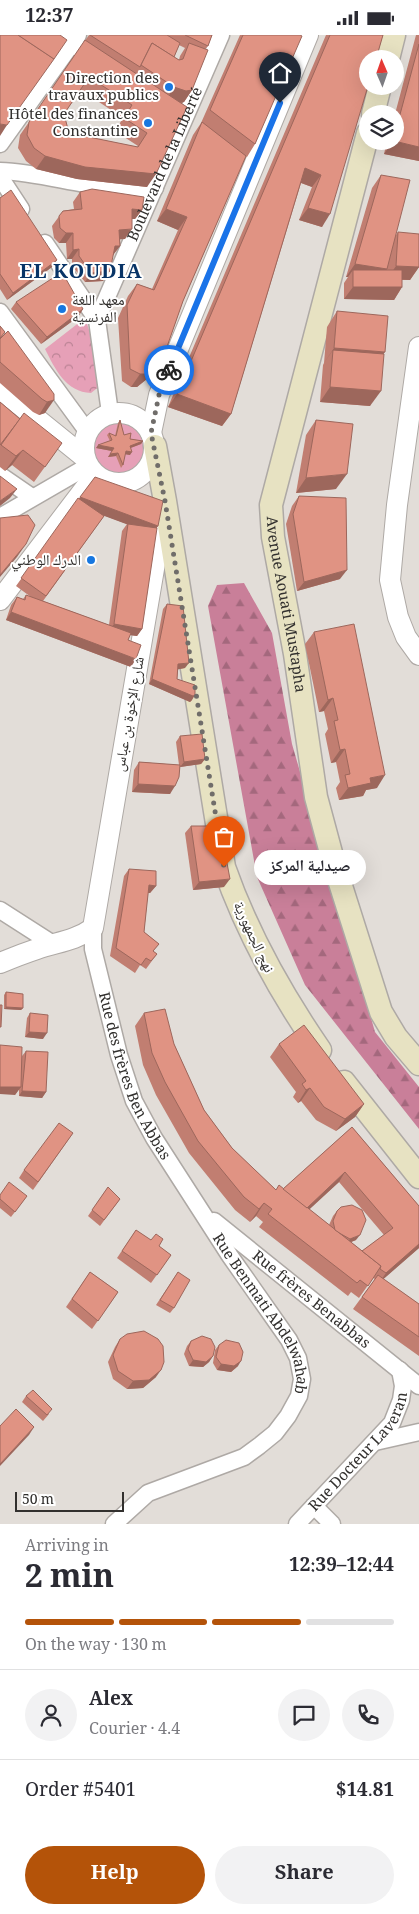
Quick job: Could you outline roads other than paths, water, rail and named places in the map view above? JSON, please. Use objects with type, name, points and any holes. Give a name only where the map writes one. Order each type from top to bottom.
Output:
[{"type":"main road","points":[[390,50],[394,35]]},
{"type":"main road","name":"Avenue Aouati Mustapha","points":[[364,150],[271,505],[273,537],[295,654],[318,806],[334,864],[381,1012],[396,1037],[419,1064]]},
{"type":"main road","name":"نهج الجمهورية","points":[[153,439],[165,501],[224,867],[238,907],[287,1003],[323,1054],[419,1177]]},
{"type":"street","name":"Boulevard de la Liberté","points":[[97,320],[221,35]]},
{"type":"street","points":[[0,389],[106,481],[117,483],[129,482],[139,477],[148,469],[153,458],[153,439],[159,395],[308,35]]},
{"type":"street","points":[[0,143],[69,38],[113,70]]},
{"type":"street","points":[[170,107],[186,117]]},
{"type":"street","points":[[0,171],[27,172],[124,189],[155,188]]},
{"type":"street","points":[[0,177],[97,320],[110,413]]},
{"type":"street","points":[[0,312],[87,431]]},
{"type":"street","points":[[419,347],[397,505],[390,580],[398,617],[406,637],[419,655]]},
{"type":"street","points":[[89,466],[83,448],[87,431],[93,423],[110,413],[122,412],[134,415],[144,422],[153,439]]},
{"type":"street","points":[[0,517],[89,466]]},
{"type":"street","points":[[0,599],[89,466]]},
{"type":"street","points":[[0,475],[32,497]]},
{"type":"street","name":"شارع الإخوة بن عباس","points":[[93,928],[165,501]]},
{"type":"street","points":[[0,910],[53,944]]},
{"type":"street","points":[[0,963],[82,936],[93,928]]},
{"type":"street","name":"Rue des frères Ben Abbas","points":[[93,928],[93,949],[119,1055],[134,1101],[154,1138],[204,1213]]},
{"type":"street","name":"Rue frères Benabbas","points":[[204,1213],[419,1386]]},
{"type":"street","name":"Rue Benmati Abdelwahab","points":[[114,1524],[148,1493],[244,1457],[260,1446],[275,1433],[299,1396],[302,1379],[298,1358],[289,1340],[230,1256],[204,1213]]},
{"type":"street","name":"Rue Docteur Laveran","points":[[297,1524],[392,1423],[401,1400],[403,1386],[400,1370]]},
{"type":"street","points":[[375,1442],[419,1432]]},
{"type":"street","points":[[314,1506],[332,1524]]},
{"type":"place","name":"Direction des travaux publics","points":[[169,87]]},
{"type":"place","name":"Hôtel des finances Constantine","points":[[148,123]]},
{"type":"place","name":"معهد اللغة الفرنسية","points":[[62,309]]},
{"type":"place","name":"الدرك الوطني","points":[[91,560]]},
{"type":"place","name":"صيدلية المركز","points":[[224,867]]},
{"type":"district","name":"EL KOUDIA","points":[[81,271]]}]
